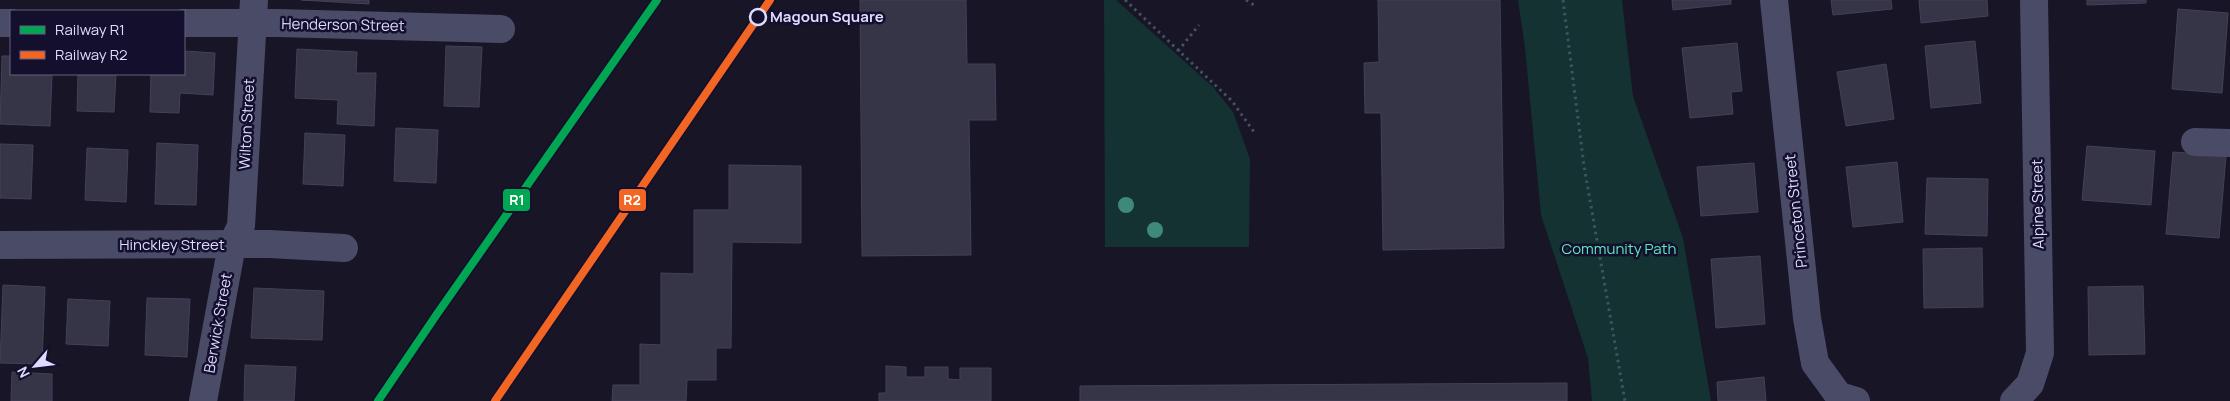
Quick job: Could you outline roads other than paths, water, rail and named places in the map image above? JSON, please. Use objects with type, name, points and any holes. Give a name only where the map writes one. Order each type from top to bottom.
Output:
[{"type":"street","name":"Princeton Street","points":[[1774,0],[1807,318],[1815,363],[1839,396],[1856,401]]},
{"type":"street","name":"Alpine Street","points":[[2014,401],[2030,384],[2040,353],[2034,0]]},
{"type":"street","name":"Henderson Street","points":[[185,23],[254,12],[501,29]]},
{"type":"street","name":"Wilton Street","points":[[232,246],[241,226],[254,12]]},
{"type":"street","points":[[2195,142],[2230,143]]},
{"type":"street","name":"Hinckley Street","points":[[0,245],[232,246],[269,244],[344,248]]},
{"type":"street","name":"Berwick Street","points":[[203,401],[232,246]]},
{"type":"rail line","name":"R1","points":[[378,401],[657,0]]},
{"type":"rail line","name":"R2","points":[[495,401],[770,0]]},
{"type":"place","name":"Magoun Square","points":[[758,17]]},
{"type":"park label","name":"Community Path","points":[[1619,249]]}]
